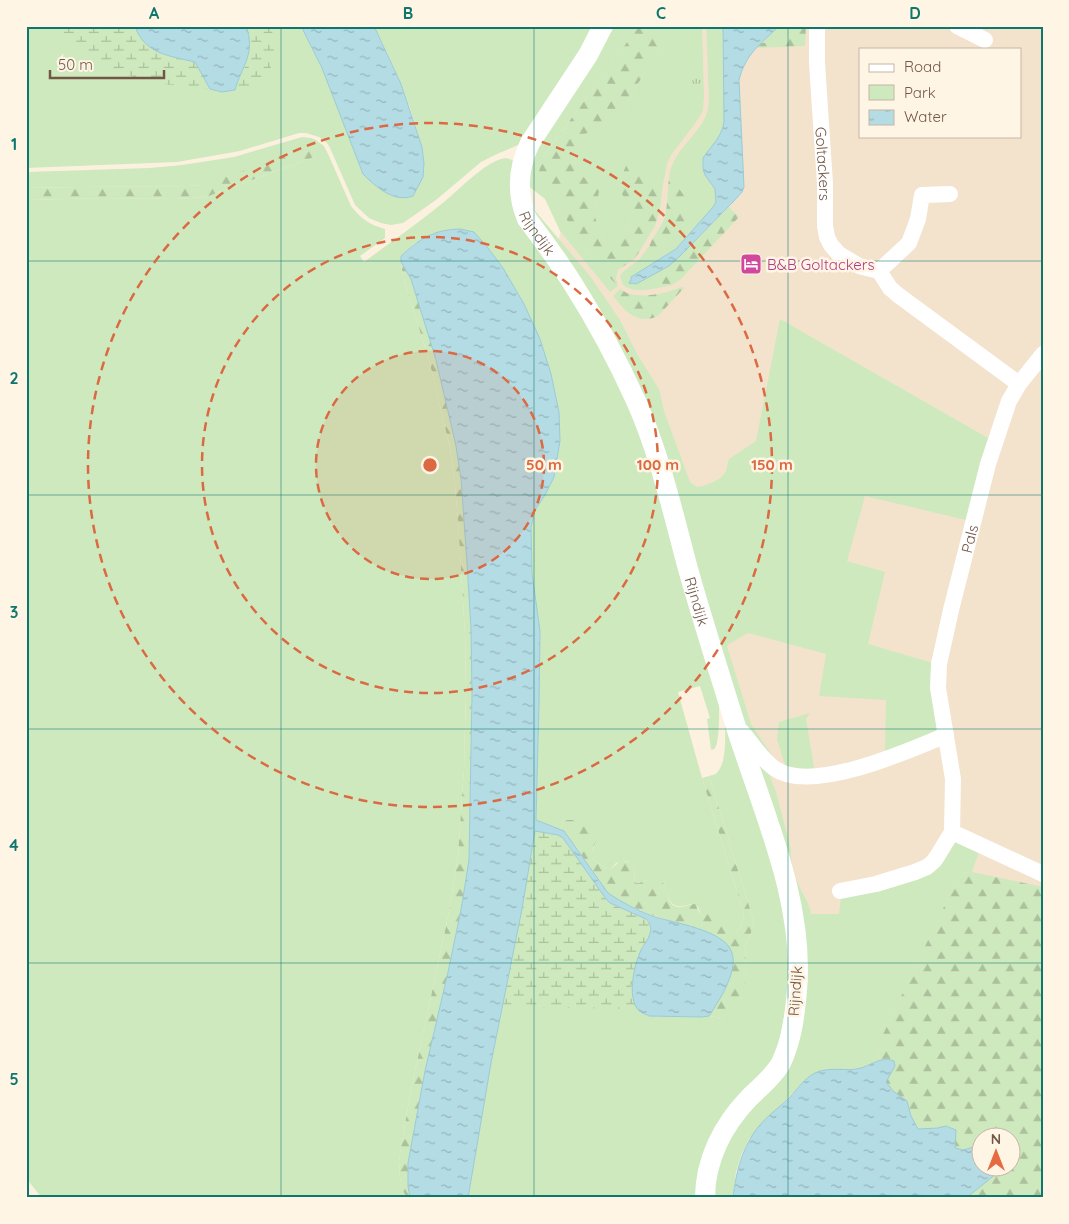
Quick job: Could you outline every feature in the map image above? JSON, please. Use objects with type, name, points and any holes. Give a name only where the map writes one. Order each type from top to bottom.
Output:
[{"type":"street","name":"Rijndijk","points":[[603,26],[588,56],[524,155],[520,171],[523,209],[527,219],[572,282],[605,338],[637,403],[647,428],[664,479],[737,730],[789,890],[797,942],[797,986],[790,1038],[780,1064],[774,1073],[739,1110],[725,1128],[715,1148],[706,1178],[704,1198]]},
{"type":"street","name":"Goltackers","points":[[817,26],[817,63],[827,237],[831,245],[840,254],[859,266],[878,271]]},
{"type":"street","points":[[957,26],[985,40]]},
{"type":"street","points":[[950,194],[922,195],[918,219],[909,243],[878,271],[890,288],[898,295],[1018,384]]},
{"type":"street","name":"Pals","points":[[952,832],[953,778],[938,688],[941,655],[988,464],[1009,401],[1018,384],[1043,354]]},
{"type":"street","points":[[737,730],[741,731],[774,769],[800,777],[865,767],[946,735]]},
{"type":"street","points":[[840,892],[876,884],[926,867],[934,861],[952,832],[1043,874]]},
{"type":"shaded area","points":[[585,26],[1043,26],[1043,1198],[873,1198],[812,942],[557,246],[567,207]]},
{"type":"green space","points":[[26,26],[135,26],[135,28],[249,36],[246,26],[301,26],[322,68],[424,164],[421,146],[405,93],[374,26],[597,26],[518,145],[481,162],[436,200],[403,223],[391,225],[369,218],[355,205],[327,143],[319,137],[306,133],[299,133],[240,151],[177,162],[26,168]]},
{"type":"green space","points":[[57,26],[135,26],[162,54],[195,62],[210,89],[160,83],[123,74],[89,56]]},
{"type":"green space","points":[[246,26],[270,26],[274,42],[273,59],[267,75],[262,81],[253,87],[235,90],[248,54],[249,40]]},
{"type":"green space","points":[[606,26],[639,26],[543,157],[561,207],[583,245],[618,286],[610,292],[560,231],[545,199],[527,183],[526,165]]},
{"type":"green space","points":[[639,26],[663,26],[659,52],[636,86],[624,110],[616,119],[585,134],[575,152],[574,169],[577,175],[592,180],[597,185],[599,191],[594,209],[595,217],[598,226],[608,234],[618,236],[631,218],[631,207],[621,191],[623,173],[628,164],[635,164],[650,182],[662,190],[660,210],[655,226],[633,260],[618,270],[616,278],[618,286],[583,245],[570,226],[557,199],[538,175],[543,157]]},
{"type":"green space","points":[[663,26],[702,26],[703,111],[671,155],[667,164],[662,190],[644,176],[624,169],[621,193],[630,203],[632,217],[628,226],[618,236],[608,234],[598,226],[595,217],[594,209],[599,191],[597,185],[592,180],[577,175],[574,169],[575,152],[585,134],[615,119],[624,110],[636,86],[659,52]]},
{"type":"green space","points":[[706,26],[723,26],[724,122],[719,137],[703,158],[715,189],[716,202],[676,249],[631,277],[632,282],[636,284],[669,266],[661,280],[660,287],[640,290],[627,288],[623,285],[620,276],[639,260],[648,247],[667,247],[673,182],[669,179],[671,169],[679,153],[706,116],[708,107]]},
{"type":"green space","points":[[779,26],[796,26],[794,32],[787,39],[778,42],[762,43]]},
{"type":"green space","points":[[796,26],[806,26],[805,46],[756,48],[762,43],[778,42],[787,39],[794,32]]},
{"type":"green space","points":[[693,59],[701,59],[701,95],[692,95]]},
{"type":"green space","points":[[302,137],[316,140],[324,146],[351,206],[366,220],[385,229],[385,238],[360,256],[364,262],[434,210],[484,168],[503,158],[510,159],[516,163],[515,182],[636,414],[719,698],[718,739],[715,748],[712,750],[707,719],[710,718],[700,686],[678,692],[702,778],[744,914],[741,926],[737,932],[714,913],[706,916],[701,915],[698,907],[691,904],[684,906],[675,905],[669,900],[664,884],[647,880],[640,884],[636,883],[633,866],[627,861],[616,863],[611,869],[606,869],[592,858],[595,833],[564,820],[560,830],[536,820],[540,631],[532,573],[531,527],[535,510],[554,477],[559,412],[551,374],[540,339],[524,304],[503,268],[488,248],[433,233],[414,244],[401,256],[401,262],[403,277],[429,360],[450,448],[455,485],[465,633],[464,767],[458,856],[449,912],[410,1095],[399,1160],[400,1178],[407,1198],[42,1198],[26,1178],[26,200],[206,197],[314,157],[316,153],[202,185],[187,186],[26,188],[26,172],[150,168],[182,165],[234,157]]},
{"type":"green space","points":[[311,147],[316,153],[314,157],[206,197],[26,200],[26,188],[202,185]]},
{"type":"green space","points":[[669,179],[684,196],[689,208],[690,219],[673,242],[662,249],[652,251],[649,248],[665,216]]},
{"type":"green space","points":[[531,206],[590,276],[620,320],[637,354],[659,389],[664,411],[690,482],[697,487],[709,484],[721,477],[726,471],[729,459],[756,441],[780,319],[988,438],[966,520],[865,496],[847,561],[885,572],[868,644],[933,663],[938,730],[885,754],[886,700],[819,696],[826,654],[748,633],[727,646],[751,724],[773,760],[739,721],[661,454]]},
{"type":"green space","points":[[729,207],[739,217],[681,279],[672,285],[659,288],[661,278],[667,272],[669,266]]},
{"type":"green space","points":[[401,262],[411,279],[422,312],[436,360],[456,446],[461,479],[467,563],[471,628],[472,694],[469,860],[461,910],[425,1071],[410,1198],[407,1198],[403,1191],[399,1160],[410,1095],[449,912],[458,856],[464,767],[466,691],[465,633],[458,522],[450,448],[429,360],[403,277]]},
{"type":"green space","points":[[681,287],[684,288],[659,315],[648,319],[630,314],[613,296],[620,289],[628,294],[650,295]]},
{"type":"green space","points":[[810,713],[806,719],[815,773],[787,769],[777,739],[779,722]]},
{"type":"green space","points":[[725,718],[784,896],[791,978],[778,1050],[698,1198],[468,1198],[491,1063],[522,909],[535,831],[563,838],[641,950],[638,1009],[642,1014],[649,1016],[709,1016],[723,1018],[741,1000],[746,968],[745,945],[754,922],[709,776],[715,774],[722,765],[725,745]]},
{"type":"green space","points":[[743,739],[766,766],[776,792],[791,850],[791,861],[794,871],[811,914],[839,914],[841,895],[893,885],[952,838],[979,852],[972,872],[960,873],[878,1045],[879,1060],[860,1068],[816,1073],[802,1083],[749,1139],[736,1172],[733,1198],[708,1198],[722,1142],[769,1084],[802,969]]},
{"type":"green space","points":[[709,776],[754,922],[745,945],[746,968],[744,989],[738,1010],[732,1016],[723,1018],[709,1016],[728,982],[720,938],[651,915],[617,900],[608,893],[564,831],[560,830],[564,820],[573,820],[595,833],[597,838],[592,858],[606,869],[611,869],[620,861],[626,861],[633,865],[636,883],[653,878],[659,879],[665,886],[669,899],[674,906],[681,907],[695,904],[701,915],[717,914],[737,932],[741,926],[744,914],[702,778]]},
{"type":"green space","points":[[535,831],[558,835],[563,838],[610,903],[646,919],[649,923],[651,930],[640,951],[632,981],[632,998],[638,1009],[502,1007],[522,909]]},
{"type":"green space","points":[[972,872],[1043,887],[1043,1198],[966,1198],[993,1176],[1022,1176],[1022,1126],[972,1126],[972,1148],[963,1150],[954,1148],[946,1126],[919,1129],[911,1116],[907,1101],[892,1091],[886,1082],[894,1066],[894,1061],[887,1059],[879,1060],[878,1045],[960,873]]},
{"type":"water","points":[[135,26],[246,26],[249,36],[249,52],[235,90],[222,92],[210,89],[195,62],[167,55],[151,48],[139,35]]},
{"type":"water","points":[[301,26],[374,26],[401,84],[422,147],[423,177],[413,196],[406,198],[392,196],[380,189],[363,174],[322,68]]},
{"type":"water","points":[[723,26],[779,26],[750,56],[739,80],[744,187],[733,202],[669,266],[636,284],[630,284],[631,277],[676,249],[716,202],[715,189],[703,169],[703,158],[719,137],[724,122]]},
{"type":"water","points":[[460,229],[474,232],[488,248],[503,268],[524,304],[540,339],[551,374],[559,412],[560,441],[554,477],[535,510],[531,527],[532,573],[540,631],[536,820],[564,831],[608,893],[629,906],[652,916],[698,928],[720,938],[728,945],[733,961],[730,977],[709,1016],[649,1016],[643,1013],[637,1008],[634,1001],[632,983],[638,957],[651,929],[649,922],[610,903],[563,838],[558,835],[535,831],[522,909],[491,1063],[468,1198],[410,1198],[408,1163],[425,1071],[461,910],[469,860],[472,694],[471,628],[467,563],[461,479],[456,446],[436,360],[411,279],[401,262],[401,256],[428,236],[442,231]]},
{"type":"water","points":[[880,1060],[894,1061],[895,1066],[886,1082],[893,1091],[907,1101],[911,1116],[918,1129],[946,1126],[956,1130],[955,1148],[963,1150],[972,1148],[972,1176],[993,1176],[966,1198],[733,1198],[741,1160],[753,1134],[811,1075],[832,1069],[861,1068]]},
{"type":"place","name":"B&B Goltackers","points":[[751,264]]}]
